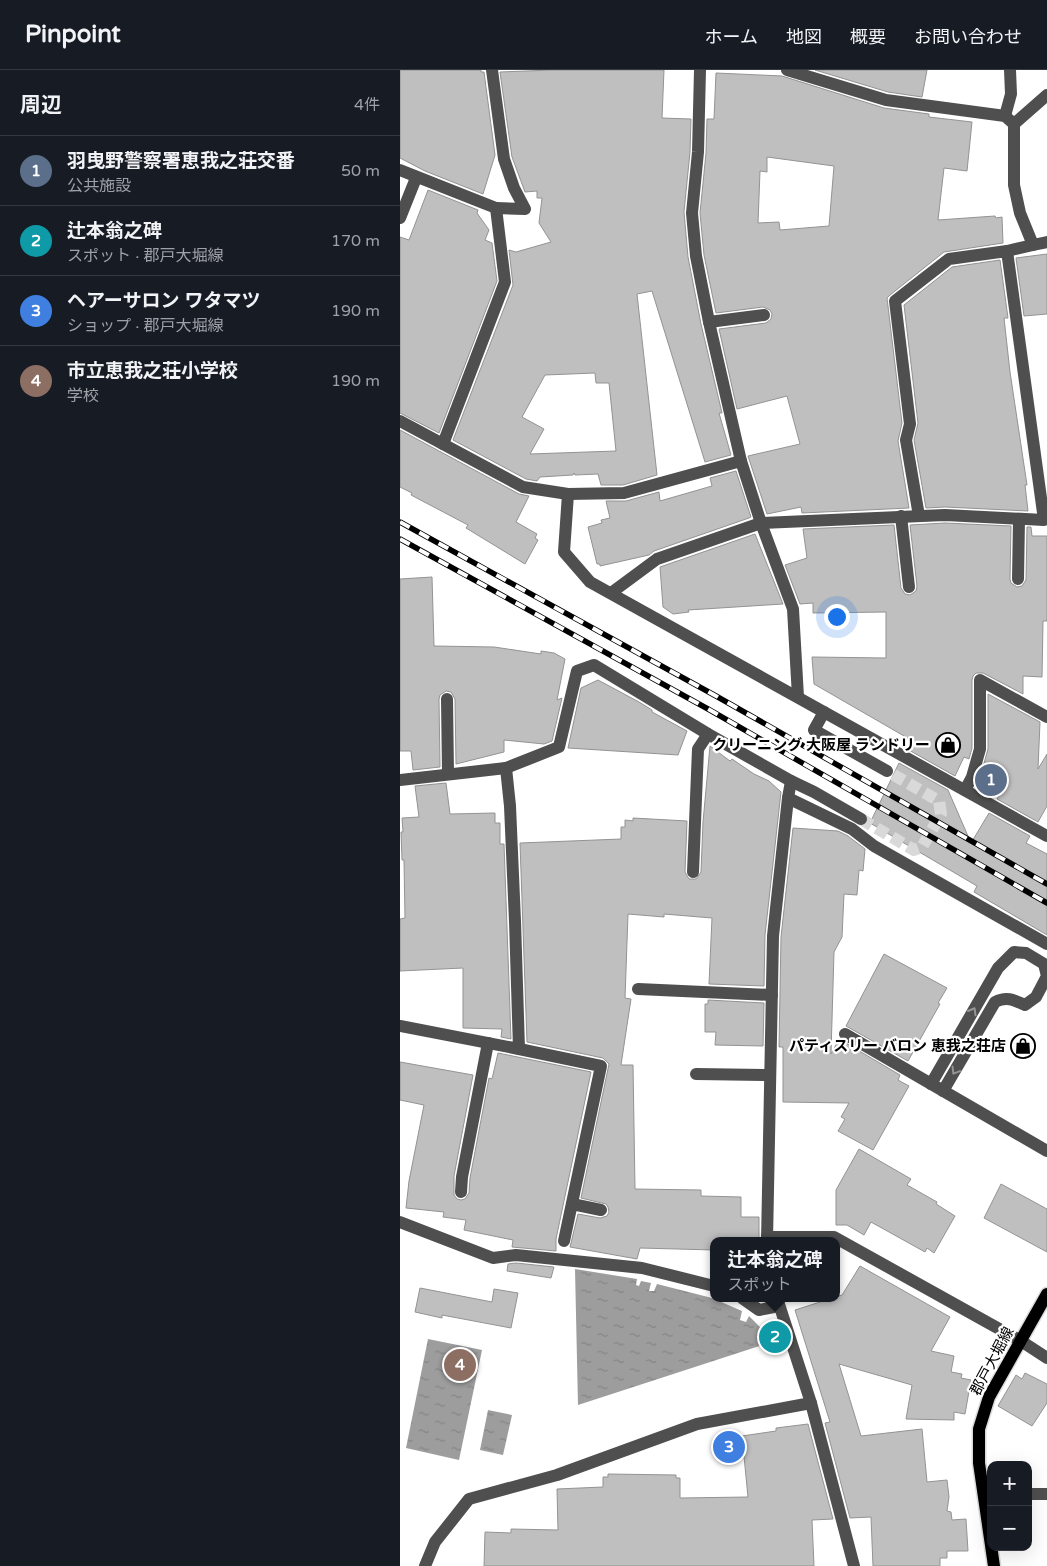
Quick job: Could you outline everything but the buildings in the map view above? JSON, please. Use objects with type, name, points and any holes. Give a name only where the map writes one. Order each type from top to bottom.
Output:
[{"type":"main road","name":"郡戸大堀線","points":[[987,1497],[979,1463],[979,1429],[989,1397],[1047,1294]]},
{"type":"main road","name":"郡戸大堀線","points":[[988,1506],[994,1566]]},
{"type":"street","points":[[400,170],[416,178],[496,208],[524,208],[514,188],[504,159],[492,70]]},
{"type":"street","points":[[700,70],[698,152],[692,213],[696,256],[741,461],[760,522],[793,609],[798,698]]},
{"type":"street","points":[[787,70],[886,100],[1009,120],[1047,95]]},
{"type":"street","points":[[1010,70],[1009,120],[1014,185],[1020,213],[1034,244]]},
{"type":"street","points":[[400,218],[416,178]]},
{"type":"street","points":[[442,444],[505,282],[496,208]]},
{"type":"street","points":[[919,516],[906,440],[910,424],[895,301],[949,259],[1006,251],[1047,242]]},
{"type":"street","points":[[611,594],[657,560],[760,522],[945,515],[1044,520],[1006,251]]},
{"type":"street","points":[[709,322],[764,316]]},
{"type":"street","points":[[400,421],[523,487],[568,494],[624,493],[741,461]]},
{"type":"street","points":[[568,494],[564,552],[590,582],[1047,836]]},
{"type":"street","points":[[901,516],[909,587]]},
{"type":"street","points":[[1018,579],[1019,519]]},
{"type":"street","points":[[400,780],[448,773],[506,768],[559,747],[577,671],[594,665],[708,734],[861,819]]},
{"type":"street","points":[[965,790],[972,777],[980,750],[980,680],[1047,717]]},
{"type":"street","points":[[447,699],[448,773]]},
{"type":"street","points":[[824,712],[814,730],[887,771]]},
{"type":"street","points":[[693,872],[698,750],[708,734]]},
{"type":"street","points":[[506,768],[510,806],[515,911],[519,1049]]},
{"type":"street","points":[[767,1237],[773,936],[791,781]]},
{"type":"street","points":[[788,798],[852,829],[874,846],[1047,944]]},
{"type":"street","points":[[931,1084],[998,968],[1014,952],[1026,953],[1044,964],[1047,976],[1036,997],[1026,1005],[1003,998],[995,1002],[943,1091]]},
{"type":"street","points":[[638,989],[772,995]]},
{"type":"street","points":[[400,1026],[600,1066],[564,1241]]},
{"type":"street","points":[[845,1034],[1047,1151]]},
{"type":"street","points":[[461,1192],[462,1177],[488,1043]]},
{"type":"street","points":[[696,1074],[770,1075]]},
{"type":"street","points":[[572,1204],[601,1210]]},
{"type":"street","points":[[400,1222],[493,1258],[516,1255],[642,1268],[710,1285]]},
{"type":"street","points":[[840,1241],[1021,1341],[1047,1358]]},
{"type":"street","points":[[748,1302],[759,1310],[778,1302],[811,1403],[854,1566]]},
{"type":"street","points":[[425,1566],[435,1542],[469,1499],[557,1475],[697,1424],[811,1403]]},
{"type":"street","points":[[1032,1494],[1047,1494]]},
{"type":"water","points":[[575,1269],[637,1279],[636,1285],[639,1286],[641,1281],[651,1283],[649,1291],[654,1291],[657,1284],[710,1297],[710,1302],[721,1302],[742,1311],[740,1320],[746,1322],[749,1316],[761,1328],[769,1343],[578,1405]]},
{"type":"water","points":[[428,1339],[482,1350],[459,1460],[406,1448]]},
{"type":"water","points":[[488,1410],[512,1415],[503,1455],[480,1450]]},
{"type":"tunnel","points":[[861,819],[914,850],[922,847],[941,814],[939,801],[887,771]]},
{"type":"railway","points":[[400,522],[716,696],[1047,884]]},
{"type":"railway","points":[[400,539],[708,709],[1047,903]]},
{"type":"place","name":"クリーニング 大阪屋 ランドリー","points":[[948,745]]},
{"type":"place","name":"羽曳野警察署恵我之荘交番","points":[[991,780]]},
{"type":"place","name":"パティスリー バロン 恵我之荘店","points":[[1023,1046]]},
{"type":"place","name":"辻本翁之碑","points":[[775,1337]]},
{"type":"place","name":"市立恵我之荘小学校","points":[[460,1365]]},
{"type":"place","name":"ヘアーサロン ワタマツ","points":[[729,1447]]}]
